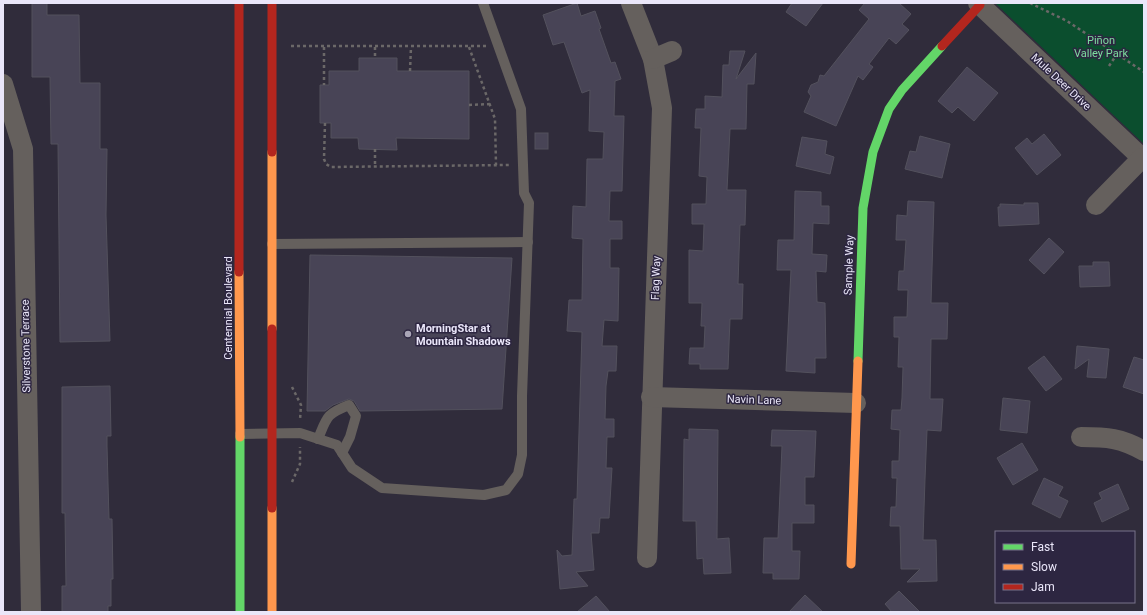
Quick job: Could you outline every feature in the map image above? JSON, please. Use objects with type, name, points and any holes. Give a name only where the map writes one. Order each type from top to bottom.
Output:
[{"type":"main road","name":"Centennial Boulevard","points":[[239,3],[240,612]]},
{"type":"main road","points":[[272,3],[272,612]]},
{"type":"main road","name":"Sample Way","points":[[851,564],[863,208],[873,152],[889,109],[902,90],[979,4]]},
{"type":"street","name":"Flag Way","points":[[631,3],[653,59],[662,108],[647,558]]},
{"type":"street","name":"Mule Deer Drive","points":[[979,4],[1143,159]]},
{"type":"street","points":[[653,59],[672,51]]},
{"type":"street","name":"Silverstone Terrace","points":[[3,84],[23,149],[31,612]]},
{"type":"street","points":[[1096,205],[1143,159]]},
{"type":"street","name":"Navin Lane","points":[[652,397],[856,404]]},
{"type":"street","points":[[1081,437],[1112,437],[1131,443],[1144,451]]},
{"type":"lane","points":[[240,434],[300,433],[337,445],[352,468],[382,488],[484,495],[506,490],[518,474],[522,455],[522,396],[529,203],[524,193],[521,109],[483,3]]},
{"type":"lane","points":[[272,244],[528,242]]},
{"type":"lane","points":[[318,439],[326,418],[334,411],[349,405],[356,416],[350,437],[342,453]]},
{"type":"path","points":[[1030,3],[1067,21],[1144,72]]},
{"type":"path","points":[[291,46],[498,46]]},
{"type":"path","points":[[324,47],[324,85]]},
{"type":"path","points":[[375,47],[375,58]]},
{"type":"path","points":[[410,71],[411,47]]},
{"type":"path","points":[[469,47],[495,119],[496,165]]},
{"type":"path","points":[[1109,66],[1117,54]]},
{"type":"path","points":[[469,105],[490,104]]},
{"type":"path","points":[[325,123],[324,159],[326,164],[331,167],[523,165]]},
{"type":"path","points":[[374,150],[375,166]]},
{"type":"green space","name":"Piñon Valley Park","points":[[995,3],[1144,3],[1144,144]]},
{"type":"building","points":[[32,3],[47,3],[47,15],[79,15],[80,83],[100,83],[100,149],[107,149],[106,215],[110,341],[60,342],[58,144],[51,144],[50,77],[32,77]]},
{"type":"building","points":[[577,3],[581,16],[595,11],[601,28],[599,29],[611,63],[615,62],[621,79],[615,81],[614,116],[624,116],[622,191],[610,191],[609,221],[622,221],[622,239],[610,239],[610,268],[619,268],[618,321],[604,320],[602,346],[617,346],[616,371],[608,371],[606,386],[605,419],[614,419],[614,437],[607,437],[606,468],[612,468],[609,518],[600,518],[599,533],[591,533],[594,570],[576,572],[588,586],[560,589],[557,550],[562,556],[572,555],[574,499],[577,499],[582,332],[567,331],[569,300],[582,300],[583,239],[572,238],[573,206],[586,207],[587,159],[603,159],[604,132],[589,131],[590,90],[582,93],[564,42],[553,45],[543,15]]},
{"type":"building","points":[[792,3],[823,3],[806,26],[786,12]]},
{"type":"building","points":[[865,3],[899,3],[911,14],[902,24],[909,30],[896,44],[889,38],[869,64],[873,67],[863,80],[858,76],[836,126],[804,112],[811,96],[808,92],[811,85],[818,82],[820,75],[824,76],[869,19],[859,10]]},
{"type":"building","points":[[730,51],[745,51],[736,79],[756,53],[754,84],[747,84],[746,129],[730,129],[727,190],[746,190],[745,225],[740,225],[738,284],[743,284],[742,319],[730,319],[728,369],[700,369],[700,364],[689,364],[690,348],[704,348],[705,326],[701,326],[702,303],[689,303],[689,250],[703,251],[704,224],[692,224],[692,204],[706,204],[707,177],[699,176],[701,128],[695,128],[696,109],[705,109],[705,96],[722,97],[723,65],[729,65]]},
{"type":"building","points":[[359,58],[397,58],[397,71],[469,71],[469,139],[396,138],[397,150],[359,149],[358,138],[331,138],[331,123],[320,123],[320,85],[329,85],[329,71],[359,71]]},
{"type":"building","points":[[967,67],[998,93],[974,121],[958,107],[952,113],[938,101]]},
{"type":"building","points":[[535,133],[548,133],[548,149],[535,149]]},
{"type":"building","points":[[1044,134],[1061,155],[1037,175],[1015,148],[1027,138],[1032,144]]},
{"type":"building","points":[[920,136],[950,144],[942,178],[905,169],[910,151],[916,152]]},
{"type":"building","points":[[802,137],[827,141],[825,154],[834,157],[830,174],[796,166]]},
{"type":"building","points":[[795,191],[821,192],[821,206],[829,206],[829,224],[813,223],[812,254],[827,255],[826,272],[816,271],[817,302],[825,303],[826,358],[815,358],[815,373],[786,371],[791,270],[777,270],[778,240],[794,240]]},
{"type":"building","points":[[908,201],[934,202],[931,303],[948,303],[947,339],[931,339],[930,399],[943,399],[941,431],[927,430],[925,479],[923,540],[936,540],[937,581],[907,582],[920,569],[901,569],[900,526],[890,526],[891,507],[896,507],[897,478],[892,478],[892,461],[899,461],[900,430],[891,429],[892,410],[901,410],[903,367],[898,367],[899,337],[894,337],[894,317],[907,317],[908,290],[898,290],[899,271],[904,271],[906,240],[896,240],[897,215],[907,216]]},
{"type":"building","points":[[1024,203],[1038,203],[1039,224],[999,226],[998,207],[1000,207],[1000,204],[1024,205]]},
{"type":"building","points":[[1049,238],[1064,252],[1044,274],[1029,260]]},
{"type":"building","name":"MorningStar at Mountain Shadows","points":[[310,255],[512,258],[502,409],[360,411],[354,401],[349,399],[333,405],[325,411],[307,411]]},
{"type":"building","points":[[1093,262],[1109,262],[1110,286],[1080,287],[1079,266],[1093,266]]},
{"type":"building","points":[[1077,346],[1109,349],[1106,378],[1087,377],[1089,359],[1075,369]]},
{"type":"building","points":[[1044,356],[1062,379],[1046,391],[1028,368]]},
{"type":"building","points":[[1134,357],[1144,360],[1144,394],[1123,387]]},
{"type":"building","points":[[110,386],[111,436],[107,436],[107,446],[109,519],[112,519],[113,579],[111,579],[111,606],[108,606],[108,612],[62,612],[62,586],[66,586],[65,513],[62,513],[62,387]]},
{"type":"building","points":[[1003,398],[1030,401],[1027,433],[1000,430]]},
{"type":"building","points":[[689,429],[718,430],[717,539],[729,538],[731,573],[704,574],[703,558],[697,559],[696,521],[683,521],[684,439],[689,440]]},
{"type":"building","points":[[772,430],[816,431],[814,477],[805,477],[805,505],[814,505],[814,523],[792,523],[792,551],[800,551],[799,579],[773,579],[773,573],[763,573],[764,538],[778,538],[782,446],[771,446]]},
{"type":"building","points":[[1022,443],[1038,470],[1013,485],[997,458]]},
{"type":"building","points":[[1044,478],[1063,487],[1058,496],[1068,501],[1060,518],[1032,504]]},
{"type":"building","points":[[1118,484],[1129,509],[1102,522],[1094,503],[1102,499],[1099,493]]},
{"type":"building","points":[[899,591],[920,612],[892,612],[885,604]]},
{"type":"building","points":[[805,595],[823,612],[789,612]]},
{"type":"building","points":[[596,596],[610,612],[577,612]]},
{"type":"traffic: fast","points":[[858,361],[863,208],[873,152],[889,109],[902,90],[942,46]]},
{"type":"traffic: fast","points":[[240,437],[240,612]]},
{"type":"traffic: slow","points":[[272,152],[272,329]]},
{"type":"traffic: slow","points":[[239,272],[240,437]]},
{"type":"traffic: slow","points":[[851,564],[858,361]]},
{"type":"traffic: slow","points":[[272,508],[272,612]]},
{"type":"traffic: jam","points":[[239,3],[239,272]]},
{"type":"traffic: jam","points":[[272,3],[272,152]]},
{"type":"traffic: jam","points":[[942,46],[980,5]]},
{"type":"traffic: jam","points":[[272,329],[272,508]]},
{"type":"place","name":"MorningStar at Mountain Shadows","points":[[408,334]]}]
